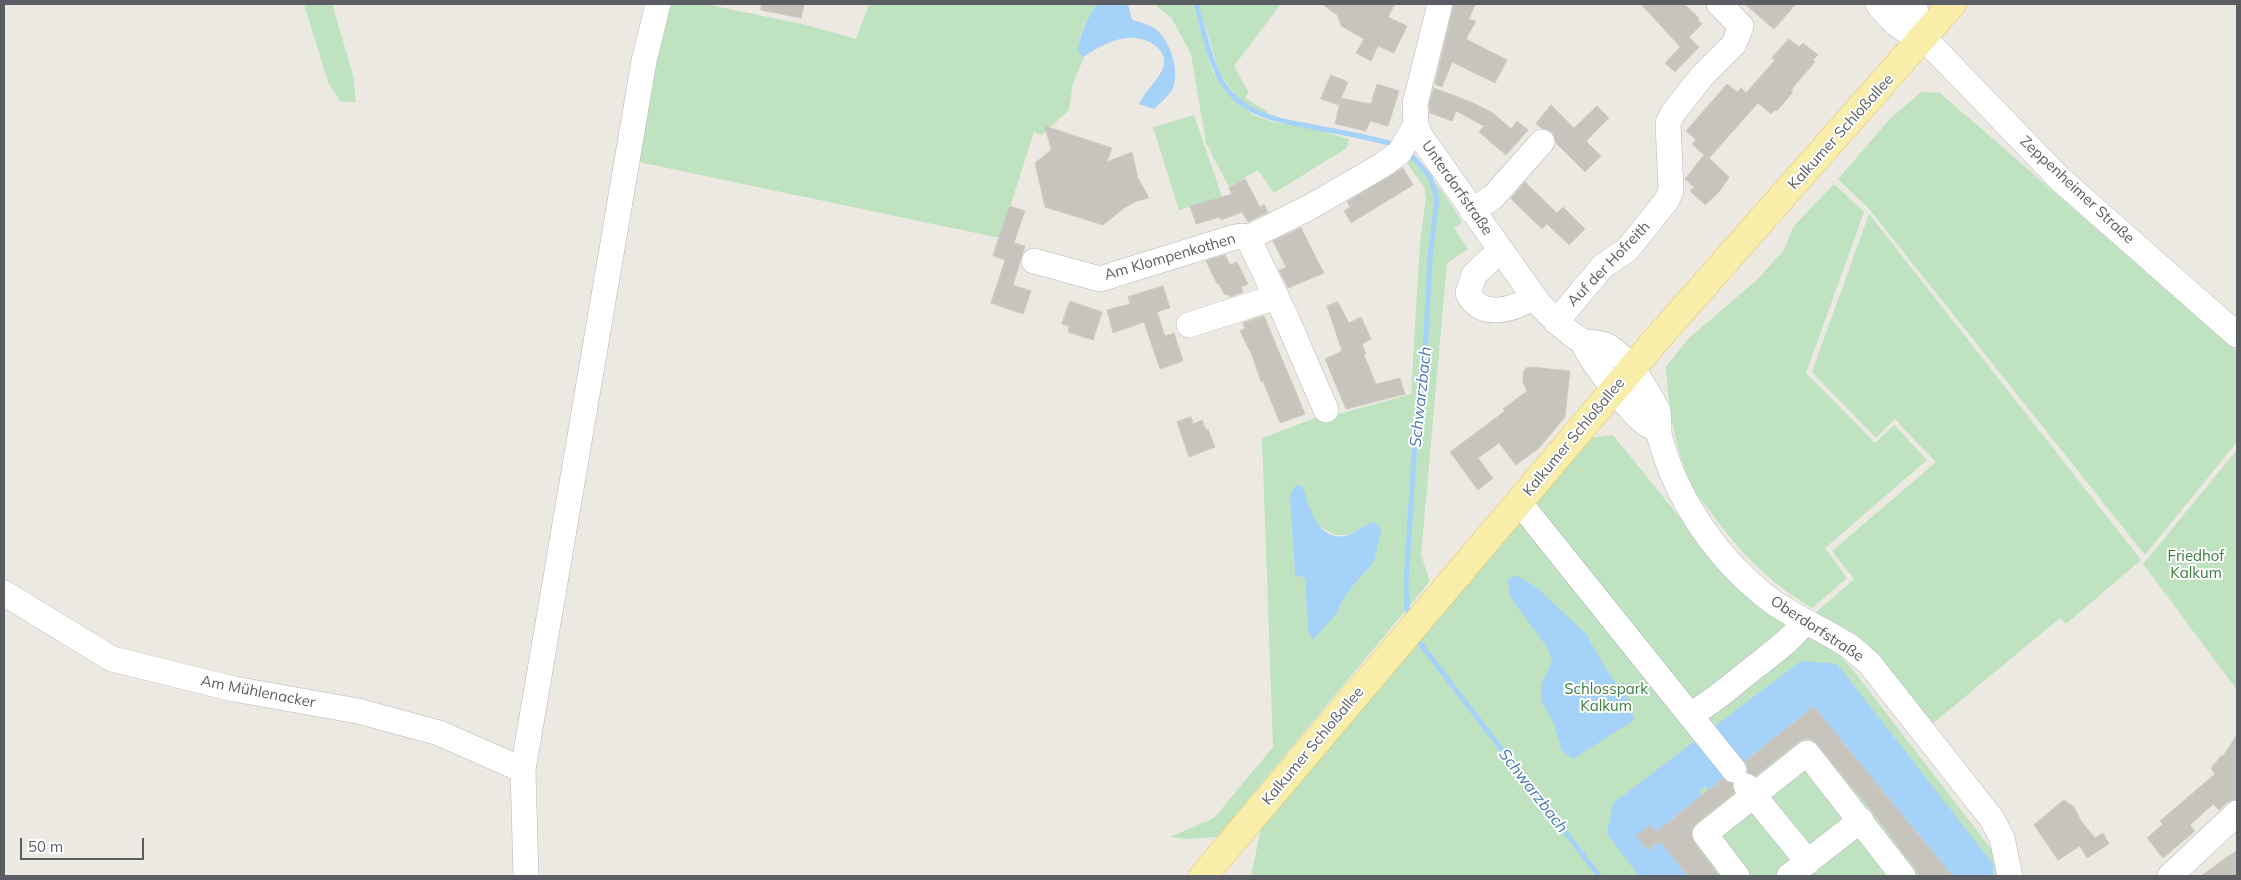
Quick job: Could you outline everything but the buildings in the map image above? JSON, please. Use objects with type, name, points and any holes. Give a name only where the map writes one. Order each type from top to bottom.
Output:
[{"type":"main road","name":"Kalkumer Schloßallee","points":[[1203,876],[1623,379],[1952,4]]},
{"type":"street","points":[[526,876],[523,770],[644,61],[658,4]]},
{"type":"street","name":"Unterdorfstraße","points":[[1440,4],[1406,141],[1421,137],[1533,297],[1556,322],[1583,340],[1597,341],[1610,348],[1623,379]]},
{"type":"street","name":"Auf der Hofreith","points":[[1556,322],[1598,286],[1603,266],[1632,254],[1660,221],[1671,190],[1668,123],[1673,113],[1702,76],[1734,44],[1741,26],[1718,4]]},
{"type":"street","points":[[1878,4],[1900,29],[1911,35],[1924,38]]},
{"type":"street","points":[[1908,4],[1916,12],[1924,38]]},
{"type":"street","name":"Zeppenheimer Straße","points":[[1924,38],[2060,179],[2237,335]]},
{"type":"street","name":"Am Klompenkothen","points":[[1034,261],[1100,279],[1235,237],[1242,236],[1248,238],[1310,207],[1381,166],[1406,141]]},
{"type":"street","points":[[1472,211],[1493,197],[1542,142]]},
{"type":"street","name":"Am Klompenkothen","points":[[1248,238],[1326,410]]},
{"type":"street","points":[[1500,250],[1474,275],[1468,292],[1472,300],[1485,308],[1498,311],[1522,304],[1533,297]]},
{"type":"street","points":[[1189,325],[1276,297]]},
{"type":"street","name":"Oberdorfstraße","points":[[1623,379],[1658,411],[1660,419],[1658,431],[1673,475],[1685,501],[1703,529],[1742,576],[1774,602],[1849,646],[1870,664],[1992,819],[2002,838],[2010,876]]},
{"type":"street","points":[[1519,502],[1745,784],[1798,869],[1861,820]]},
{"type":"street","name":"Am Mühlenacker","points":[[4,593],[112,659],[234,689],[367,714],[439,733],[523,770]]},
{"type":"street","points":[[1690,715],[1778,649],[1798,631],[1805,621]]},
{"type":"street","points":[[1737,876],[1705,834],[1745,784],[1807,753],[1861,820],[1902,876]]},
{"type":"street","points":[[2170,876],[2237,813]]},
{"type":"green space","points":[[304,4],[332,4],[353,75],[356,102],[341,102],[328,82]]},
{"type":"green space","points":[[659,4],[705,4],[806,25],[856,39],[869,4],[1098,4],[1086,21],[1080,36],[1079,50],[1082,56],[1085,56],[1073,82],[1069,110],[1042,135],[1034,132],[1000,238],[629,160]]},
{"type":"green space","points":[[1154,4],[1193,4],[1213,73],[1239,104],[1253,115],[1273,122],[1312,128],[1349,139],[1347,148],[1274,193],[1258,170],[1229,187],[1206,143],[1191,54],[1171,17]]},
{"type":"green space","points":[[1198,4],[1218,4],[1220,6],[1221,4],[1281,4],[1234,66],[1249,93],[1245,98],[1268,112],[1266,115],[1241,103],[1220,74]]},
{"type":"green space","points":[[1921,92],[1940,93],[2237,351],[2237,442],[2145,555],[1870,210],[1838,179],[1890,119]]},
{"type":"green space","points":[[1194,115],[1222,197],[1179,210],[1153,127]]},
{"type":"green space","points":[[1406,151],[1442,191],[1462,222],[1454,228],[1468,249],[1447,263],[1421,555],[1430,581],[1217,837],[1186,839],[1170,837],[1214,818],[1273,747],[1262,438],[1334,411],[1336,415],[1411,394],[1420,242],[1426,198],[1424,187],[1402,156]],"holes":[[[1290,498],[1310,513],[1319,526],[1335,535],[1349,535],[1359,530],[1374,562],[1340,604],[1338,612],[1308,632],[1305,578],[1295,575]]]},
{"type":"green space","points":[[1834,184],[1864,212],[1806,373],[1875,443],[1894,425],[1927,460],[1825,548],[1847,578],[1812,608],[1782,588],[1757,567],[1735,543],[1694,490],[1686,472],[1673,428],[1666,367],[1688,339],[1757,280],[1783,251],[1794,226]]},
{"type":"green space","points":[[1869,214],[2141,560],[2066,624],[2060,618],[1932,724],[1814,614],[1854,579],[1832,551],[1936,462],[1895,419],[1876,438],[1812,372]]},
{"type":"green space","name":"Schlosspark Kalkum","points":[[1613,435],[1685,524],[1773,611],[1829,643],[1853,670],[1995,854],[2000,876],[1251,876],[1262,824],[1591,438]]},
{"type":"green space","name":"Friedhof Kalkum","points":[[2237,450],[2237,690],[2143,564]]},
{"type":"water","points":[[1098,4],[1128,4],[1132,20],[1154,28],[1165,39],[1172,55],[1175,81],[1169,94],[1154,109],[1139,104],[1156,80],[1164,64],[1164,57],[1157,47],[1139,38],[1130,38],[1111,42],[1085,56],[1082,56],[1078,51],[1085,26]]},
{"type":"water","points":[[1297,485],[1303,487],[1308,504],[1317,522],[1322,529],[1330,534],[1338,536],[1349,535],[1373,522],[1379,525],[1381,532],[1374,562],[1340,604],[1338,612],[1313,640],[1308,632],[1305,578],[1295,575],[1290,498],[1293,489]]},
{"type":"water","points":[[1515,575],[1535,586],[1586,634],[1609,674],[1629,700],[1634,720],[1573,759],[1562,751],[1554,724],[1541,700],[1541,685],[1552,662],[1547,647],[1510,597],[1508,580]]},
{"type":"water","points":[[1801,661],[1837,664],[1993,864],[1993,876],[1952,876],[1814,707],[1709,791],[1705,786],[1699,791],[1702,795],[1656,832],[1651,825],[1637,836],[1648,850],[1660,841],[1688,876],[1639,876],[1607,834],[1613,803]]},
{"type":"waterway","name":"Schwarzbach","points":[[1196,4],[1216,70],[1224,85],[1244,105],[1256,112],[1284,121],[1396,145]]},
{"type":"waterway","name":"Schwarzbach","points":[[1408,151],[1430,177],[1437,198],[1430,259],[1423,393],[1415,441],[1406,583],[1407,609],[1410,618]]},
{"type":"waterway","name":"Schwarzbach","points":[[1417,636],[1419,642],[1599,876]]}]
